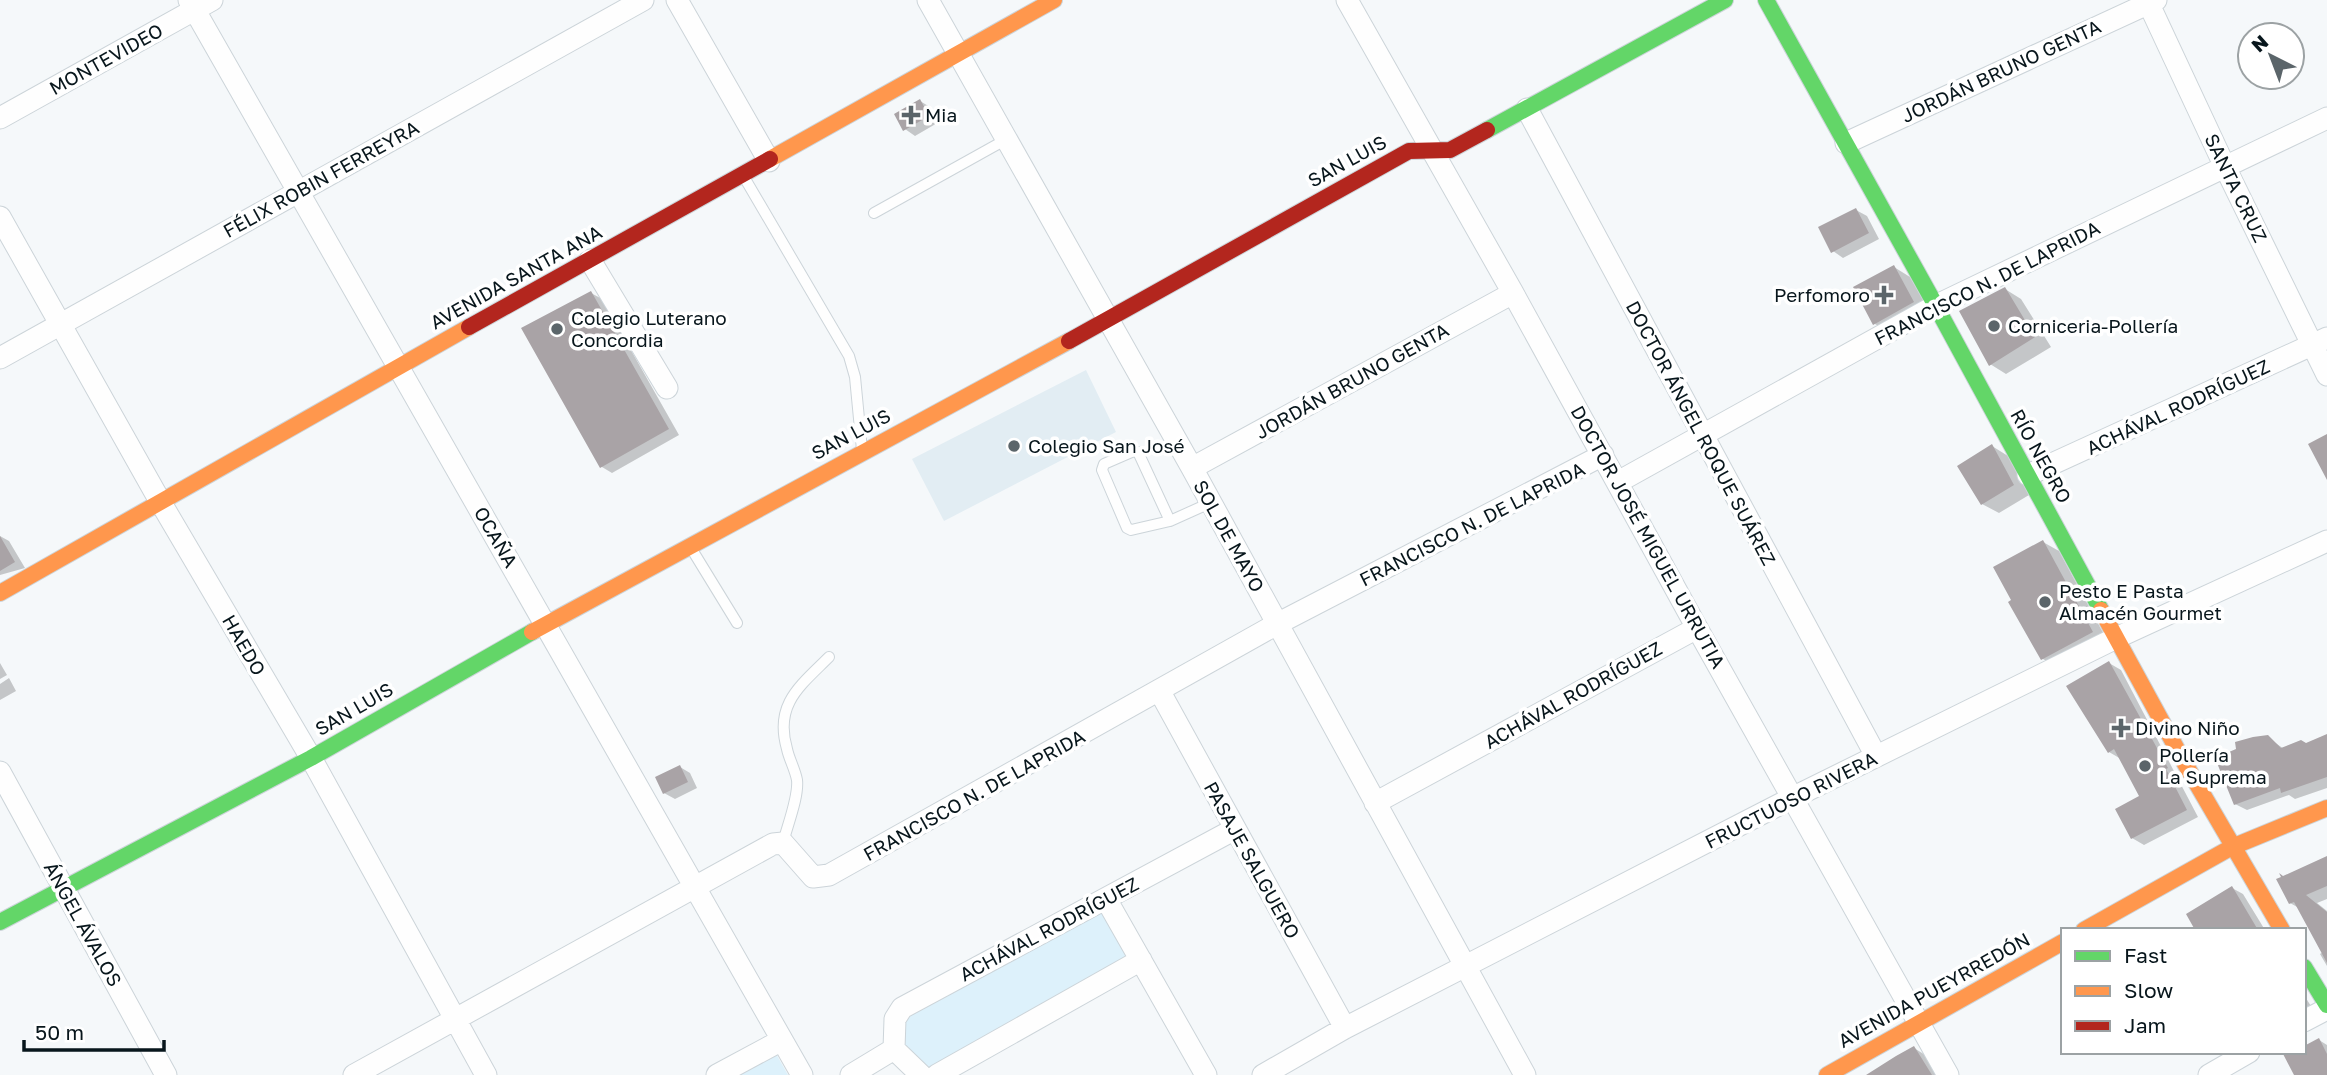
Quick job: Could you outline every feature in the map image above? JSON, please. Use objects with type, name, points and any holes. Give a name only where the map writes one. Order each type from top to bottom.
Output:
[{"type":"street","name":"FÉLIX ROBIN FERREYRA","points":[[0,358],[643,0]]},
{"type":"street","points":[[677,0],[769,161]]},
{"type":"street","name":"SOL DE MAYO","points":[[928,0],[1192,468],[1525,1075]]},
{"type":"street","name":"AVENIDA SANTA ANA","points":[[0,593],[398,366],[1054,0]]},
{"type":"street","name":"DOCTOR JOSÉ MIGUEL URRUTIA","points":[[1347,0],[1948,1075]]},
{"type":"street","name":"SAN LUIS","points":[[0,922],[311,758],[545,625],[1108,320],[1409,151],[1418,149],[1433,153],[1450,150],[1725,0]]},
{"type":"street","name":"RÍO NEGRO","points":[[1766,0],[2116,638],[2281,928]]},
{"type":"street","name":"JORDÁN BRUNO GENTA","points":[[1846,143],[2150,1]]},
{"type":"street","name":"SANTA CRUZ","points":[[2150,1],[2225,167],[2320,341],[2327,375]]},
{"type":"street","name":"OCAÑA","points":[[199,3],[299,191],[802,1075]]},
{"type":"street","name":"MONTEVIDEO","points":[[0,118],[199,3]]},
{"type":"street","name":"DOCTOR ÁNGEL ROQUE SUÁREZ","points":[[1527,109],[1876,756]]},
{"type":"street","name":"FRANCISCO N. DE LAPRIDA","points":[[1618,482],[1935,306],[2327,118]]},
{"type":"street","name":"HAEDO","points":[[0,217],[59,326],[311,758],[486,1075]]},
{"type":"street","points":[[590,260],[667,388]]},
{"type":"street","name":"JORDÁN BRUNO GENTA","points":[[1192,468],[1513,293]]},
{"type":"street","name":"ACHÁVAL RODRÍGUEZ","points":[[2028,475],[2320,341]]},
{"type":"street","name":"FRANCISCO N. DE LAPRIDA","points":[[783,843],[813,877],[829,875],[1160,692],[1277,624],[1603,455]]},
{"type":"street","name":"FRUCTUOSO RIVERA","points":[[1263,1075],[1345,1028],[1794,797],[2116,638],[2327,541]]},
{"type":"street","name":"ACHÁVAL RODRÍGUEZ","points":[[1375,803],[1697,628]]},
{"type":"street","name":"PASAJE SALGUERO","points":[[1160,692],[1345,1028]]},
{"type":"street","name":"ÁNGEL ÁVALOS","points":[[0,772],[166,1075]]},
{"type":"street","points":[[2088,928],[2232,846],[2327,808]]},
{"type":"street","name":"ACHÁVAL RODRÍGUEZ","points":[[894,1049],[895,1019],[902,1008],[1235,829]]},
{"type":"street","points":[[354,1075],[772,844],[783,843]]},
{"type":"street","points":[[1106,899],[1206,1075]]},
{"type":"street","name":"AVENIDA PUEYRREDÓN","points":[[1827,1075],[2061,943]]},
{"type":"street","points":[[937,1075],[1140,960]]},
{"type":"street","points":[[2306,970],[2327,1007],[2306,1020]]},
{"type":"street","points":[[718,1075],[782,1040]]},
{"type":"street","points":[[850,1075],[894,1049],[921,1075]]},
{"type":"street","points":[[2209,1075],[2246,1054]]},
{"type":"lane","points":[[874,213],[1006,139]]},
{"type":"lane","points":[[743,175],[849,356],[855,377],[862,452]]},
{"type":"lane","points":[[1170,521],[1138,452],[1134,451],[1104,464],[1102,470],[1127,528],[1136,531],[1170,521],[1210,503]]},
{"type":"lane","points":[[690,546],[737,623]]},
{"type":"lane","points":[[783,843],[797,781],[782,727],[784,710],[795,691],[828,657]]},
{"type":"shaded area","name":"Colegio San José","points":[[1086,370],[1116,432],[944,521],[912,459]]},
{"type":"shaded area","points":[[1105,905],[1135,958],[932,1072],[900,1047],[908,1012]]},
{"type":"shaded area","points":[[775,1052],[788,1075],[727,1075]]},
{"type":"building","name":"Mia","points":[[920,99],[929,116],[903,131],[894,114]]},
{"type":"building","points":[[1856,208],[1869,233],[1831,253],[1818,227]]},
{"type":"building","name":"Perfomoro","points":[[1894,265],[1914,302],[1873,325],[1853,287]]},
{"type":"building","name":"Corniceria-Pollería","points":[[2005,287],[2035,337],[1989,366],[1959,311]]},
{"type":"building","points":[[591,291],[669,429],[600,468],[521,328]]},
{"type":"building","points":[[2327,434],[2327,480],[2308,444]]},
{"type":"building","points":[[1992,444],[2014,485],[1981,505],[1957,466]]},
{"type":"building","points":[[0,536],[15,562],[0,571]]},
{"type":"building","points":[[2043,540],[2093,632],[2041,660],[2008,602],[2011,600],[1993,567]]},
{"type":"building","points":[[2109,661],[2168,768],[2166,769],[2187,810],[2131,839],[2115,809],[2139,796],[2114,749],[2108,753],[2066,686]]},
{"type":"building","points":[[2327,734],[2327,777],[2281,793],[2280,788],[2234,805],[2215,758],[2236,749],[2235,742],[2268,735],[2281,748],[2301,740],[2306,743]]},
{"type":"building","points":[[680,765],[688,782],[663,794],[655,777]]},
{"type":"building","points":[[2327,856],[2327,886],[2306,895],[2327,912],[2327,963],[2294,902],[2289,904],[2276,879],[2281,877],[2279,873],[2283,876]]},
{"type":"building","points":[[2232,886],[2257,928],[2194,928],[2186,914]]},
{"type":"building","points":[[2319,1038],[2327,1054],[2327,1075],[2294,1075],[2283,1054],[2306,1054],[2306,1045]]},
{"type":"building","points":[[1914,1046],[1932,1075],[1866,1075],[1896,1056]]},
{"type":"traffic: fast","points":[[1487,130],[1725,0]]},
{"type":"traffic: fast","points":[[1766,0],[2101,610]]},
{"type":"traffic: fast","points":[[0,922],[311,758],[532,632]]},
{"type":"traffic: fast","points":[[2306,970],[2327,1005]]},
{"type":"traffic: slow","points":[[770,159],[1054,0]]},
{"type":"traffic: slow","points":[[0,593],[469,327]]},
{"type":"traffic: slow","points":[[532,632],[1069,341]]},
{"type":"traffic: slow","points":[[2101,610],[2184,762],[2281,928]]},
{"type":"traffic: slow","points":[[2088,928],[2232,847],[2327,808]]},
{"type":"traffic: slow","points":[[1827,1075],[2061,943]]},
{"type":"traffic: jam","points":[[1069,341],[1409,151],[1450,150],[1487,130]]},
{"type":"traffic: jam","points":[[469,327],[770,159]]},
{"type":"place","name":"Mia","points":[[911,115]]},
{"type":"place","name":"Perfomoro","points":[[1884,295]]},
{"type":"place","name":"Corniceria-Pollería","points":[[1994,326]]},
{"type":"place","name":"Colegio Luterano Concordia","points":[[557,329]]},
{"type":"place","name":"Colegio San José","points":[[1014,446]]},
{"type":"place","name":"Pesto E Pasta Almacén Gourmet","points":[[2045,602]]},
{"type":"place","name":"Divino Niño","points":[[2121,728]]},
{"type":"place","name":"Pollería La Suprema","points":[[2145,766]]}]
